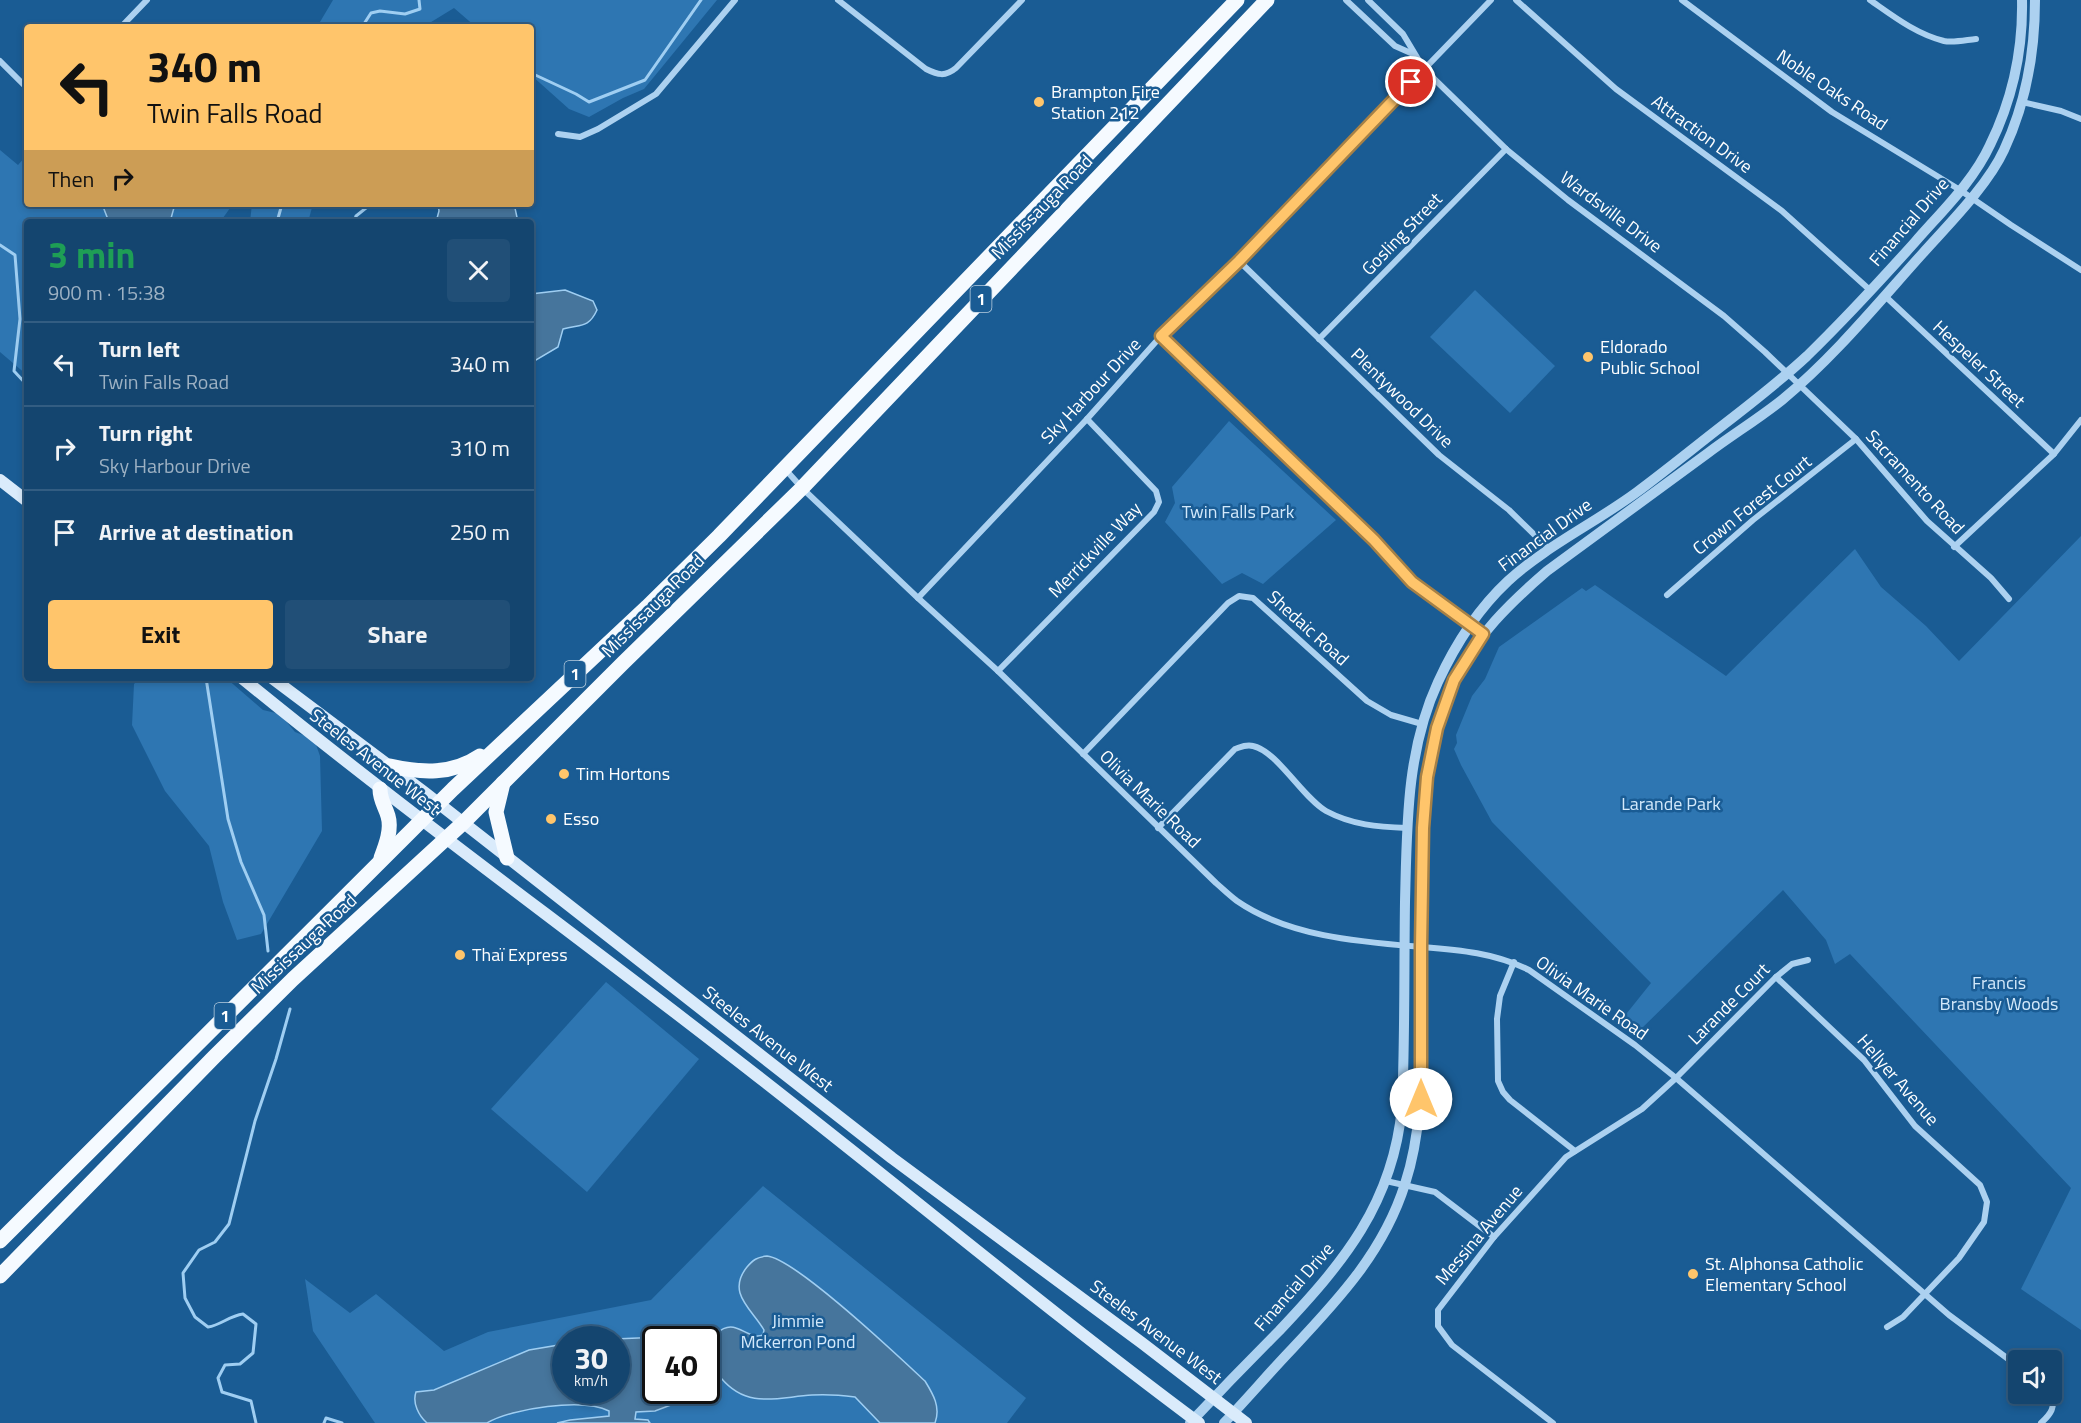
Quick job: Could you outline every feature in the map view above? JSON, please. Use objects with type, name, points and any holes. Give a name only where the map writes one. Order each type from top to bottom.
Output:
[{"type":"main road","name":"Mississauga Road","points":[[0,1241],[438,803],[647,608],[785,469],[1237,0]]},
{"type":"main road","name":"Mississauga Road","points":[[0,1276],[293,979],[463,824],[802,488],[1267,0]]},
{"type":"main road","points":[[0,480],[24,499]]},
{"type":"main road","name":"Steeles Avenue West","points":[[246,681],[445,840],[735,1058],[890,1179],[1194,1422]]},
{"type":"main road","name":"Steeles Avenue West","points":[[276,681],[438,803],[892,1158],[1246,1423]]},
{"type":"main road","points":[[390,766],[424,772],[453,768],[474,760],[502,741]]},
{"type":"main road","points":[[503,783],[496,812],[507,858]]},
{"type":"main road","points":[[380,789],[380,799],[389,821],[380,861]]},
{"type":"street","points":[[558,134],[580,137],[598,129],[656,94],[735,0]]},
{"type":"street","points":[[838,0],[926,69],[940,75],[956,68],[1022,0]]},
{"type":"street","points":[[846,7],[851,0]]},
{"type":"street","name":"Wardsville Drive","points":[[1346,0],[1395,46],[1414,54]]},
{"type":"street","name":"Wardsville Drive","points":[[1368,0],[1403,34],[1424,69],[1506,149],[1568,200],[1722,314],[1799,384]]},
{"type":"street","name":"Sky Harbour Drive","points":[[918,598],[1087,419],[1161,336],[1239,261],[1491,0]]},
{"type":"street","name":"Attraction Drive","points":[[1516,0],[1616,89],[1782,211],[1871,291]]},
{"type":"street","name":"Noble Oaks Road","points":[[1682,0],[1832,112],[1960,190],[2081,270]]},
{"type":"street","points":[[1870,0],[1904,24],[1925,34],[1946,41],[1976,39]]},
{"type":"street","name":"Financial Drive","points":[[1194,1422],[1330,1276],[1363,1228],[1386,1182],[1399,1135],[1402,1107],[1407,828],[1416,745],[1439,680],[1471,625],[1506,583],[1550,550],[1635,493],[1787,373],[1871,291],[1960,190],[1989,148],[2004,113],[2015,72],[2020,43],[2022,0]]},
{"type":"street","name":"Financial Drive","points":[[1224,1423],[1351,1284],[1390,1224],[1405,1186],[1415,1150],[1421,1099],[1423,828],[1427,777],[1437,728],[1454,680],[1483,634],[1547,571],[1781,400],[1799,384],[1835,350],[1885,296],[1971,197],[2004,152],[2022,102],[2030,65],[2035,0]]},
{"type":"street","points":[[124,24],[142,2]]},
{"type":"street","points":[[0,62],[24,85]]},
{"type":"street","points":[[2022,102],[2061,111],[2081,119]]},
{"type":"street","name":"Gosling Street","points":[[1319,339],[1506,149]]},
{"type":"street","name":"Plentywood Drive","points":[[1239,261],[1439,454],[1509,510],[1550,550]]},
{"type":"street","name":"Hespeler Street","points":[[1885,296],[2054,454]]},
{"type":"street","points":[[1161,336],[1374,540],[1412,582],[1483,634]]},
{"type":"street","name":"Sacramento Road","points":[[1799,384],[1856,440],[1927,521],[1991,578],[2008,599]]},
{"type":"street","name":"Merrickville Way","points":[[998,671],[1154,512],[1160,502],[1156,491],[1087,419]]},
{"type":"street","points":[[1954,547],[2054,454],[2081,420]]},
{"type":"street","name":"Crown Forest Court","points":[[1667,595],[1753,520],[1856,440]]},
{"type":"street","name":"Olivia Marie Road","points":[[785,469],[802,488],[998,671],[1158,828],[1238,901],[1273,919],[1311,932],[1491,955],[1514,962],[1635,1045],[1924,1294],[2008,1359]]},
{"type":"street","name":"Shedaic Road","points":[[1083,754],[1228,603],[1239,596],[1253,598],[1367,701],[1391,716],[1422,724]]},
{"type":"street","points":[[1158,828],[1235,749],[1244,746],[1260,748],[1322,809],[1343,820],[1373,826],[1407,828]]},
{"type":"street","name":"Larande Court","points":[[1676,1078],[1776,977],[1792,964],[1808,960]]},
{"type":"street","points":[[1514,962],[1500,996],[1497,1019],[1498,1081],[1510,1101],[1575,1151]]},
{"type":"street","name":"Hellyer Avenue","points":[[1776,977],[1864,1060],[1915,1126],[1980,1185],[1987,1202],[1984,1222],[1959,1258],[1903,1317],[1887,1327]]},
{"type":"street","name":"Messina Avenue","points":[[1553,1423],[1452,1346],[1438,1326],[1438,1310],[1494,1237],[1566,1157],[1642,1109],[1676,1078]]},
{"type":"street","points":[[1386,1182],[1435,1192],[1494,1237]]},
{"type":"street","points":[[2041,1423],[2052,1412],[2054,1404]]},
{"type":"green space","points":[[333,0],[717,0],[644,89],[589,117],[569,109],[534,78],[534,24],[473,24],[454,8],[428,24],[319,24]]},
{"type":"green space","points":[[0,150],[18,165],[24,158],[24,207],[231,207],[222,219],[24,219],[24,372],[0,352]]},
{"type":"green space","points":[[252,207],[312,207],[309,219],[250,219]]},
{"type":"green space","points":[[1475,290],[1555,366],[1510,413],[1430,337]]},
{"type":"green space","name":"Twin Falls Park","points":[[1229,421],[1336,520],[1263,584],[1242,573],[1222,584],[1165,522],[1175,503],[1172,487]]},
{"type":"green space","points":[[2081,536],[2081,1330],[2021,1289],[2071,1188],[1850,954],[1835,964],[1826,940],[1783,890],[1640,1030],[1623,1018],[1651,983],[1492,822],[1454,749],[1457,743],[1456,735],[1472,696],[1485,679],[1499,647],[1582,588],[1586,591],[1595,585],[1726,676],[1855,549],[1881,587],[1926,626],[1959,661]]},
{"type":"green space","points":[[137,681],[229,681],[263,710],[280,714],[295,732],[314,739],[320,756],[322,831],[261,934],[237,940],[223,902],[209,846],[165,791],[132,725],[134,684]]},
{"type":"green space","points":[[606,982],[699,1059],[587,1192],[491,1109]]},
{"type":"green space","name":"Jimmie Mckerron Pond","points":[[763,1186],[1026,1398],[1007,1423],[375,1423],[313,1331],[305,1279],[350,1313],[376,1294],[444,1351],[488,1332],[651,1300]]},
{"type":"shaded area","points":[[103,207],[174,207],[171,219],[108,219]]},
{"type":"shaded area","points":[[438,207],[514,207],[517,219],[437,219]]},
{"type":"shaded area","points":[[565,290],[593,301],[597,310],[587,323],[563,329],[558,347],[534,361],[534,294]]},
{"type":"shaded area","points":[[767,1256],[781,1261],[800,1273],[871,1331],[925,1381],[937,1406],[935,1423],[880,1423],[855,1397],[812,1395],[775,1399],[753,1398],[731,1388],[720,1378],[720,1331],[731,1327],[753,1335],[763,1335],[764,1330],[743,1300],[739,1285],[741,1276],[758,1258]]},
{"type":"shaded area","points":[[630,1338],[642,1338],[642,1404],[674,1404],[655,1411],[636,1412],[635,1419],[648,1420],[650,1423],[557,1423],[609,1416],[609,1411],[597,1407],[566,1405],[530,1409],[487,1423],[427,1423],[421,1417],[416,1405],[416,1392],[434,1390],[529,1350],[552,1346],[552,1404],[630,1404]]},
{"type":"waterway","points":[[364,24],[371,13],[380,11],[405,14],[420,9],[419,0]]},
{"type":"waterway","points":[[534,74],[589,102],[645,80],[701,0]]},
{"type":"waterway","points":[[278,219],[281,207]]},
{"type":"waterway","points":[[355,219],[367,207]]},
{"type":"waterway","points":[[0,245],[15,255],[20,319],[14,371],[24,382]]},
{"type":"waterway","points":[[206,681],[228,819],[241,862],[264,915],[268,951]]},
{"type":"waterway","points":[[256,1423],[251,1401],[222,1392],[218,1378],[225,1365],[240,1364],[253,1353],[256,1324],[243,1314],[208,1327],[195,1317],[185,1298],[183,1273],[199,1250],[215,1242],[229,1224],[255,1121],[290,1009]]},
{"type":"waterway","points":[[324,1423],[326,1418],[342,1423]]},
{"type":"place","name":"Brampton Fire Station 212","points":[[1039,102]]},
{"type":"place","name":"Eldorado Public School","points":[[1588,357]]},
{"type":"place","name":"Tim Hortons","points":[[564,774]]},
{"type":"place","name":"Esso","points":[[551,819]]},
{"type":"place","name":"Thaï Express","points":[[460,955]]},
{"type":"place","name":"St. Alphonsa Catholic Elementary School","points":[[1693,1274]]},
{"type":"route","points":[[1411,82],[1239,261],[1161,336],[1374,540],[1412,582],[1483,634],[1454,680],[1437,728],[1427,777],[1423,828],[1421,1099]]},
{"type":"park label","name":"Larande Park","points":[[1671,804]]},
{"type":"park label","name":"Francis Bransby Woods","points":[[1999,993]]}]
